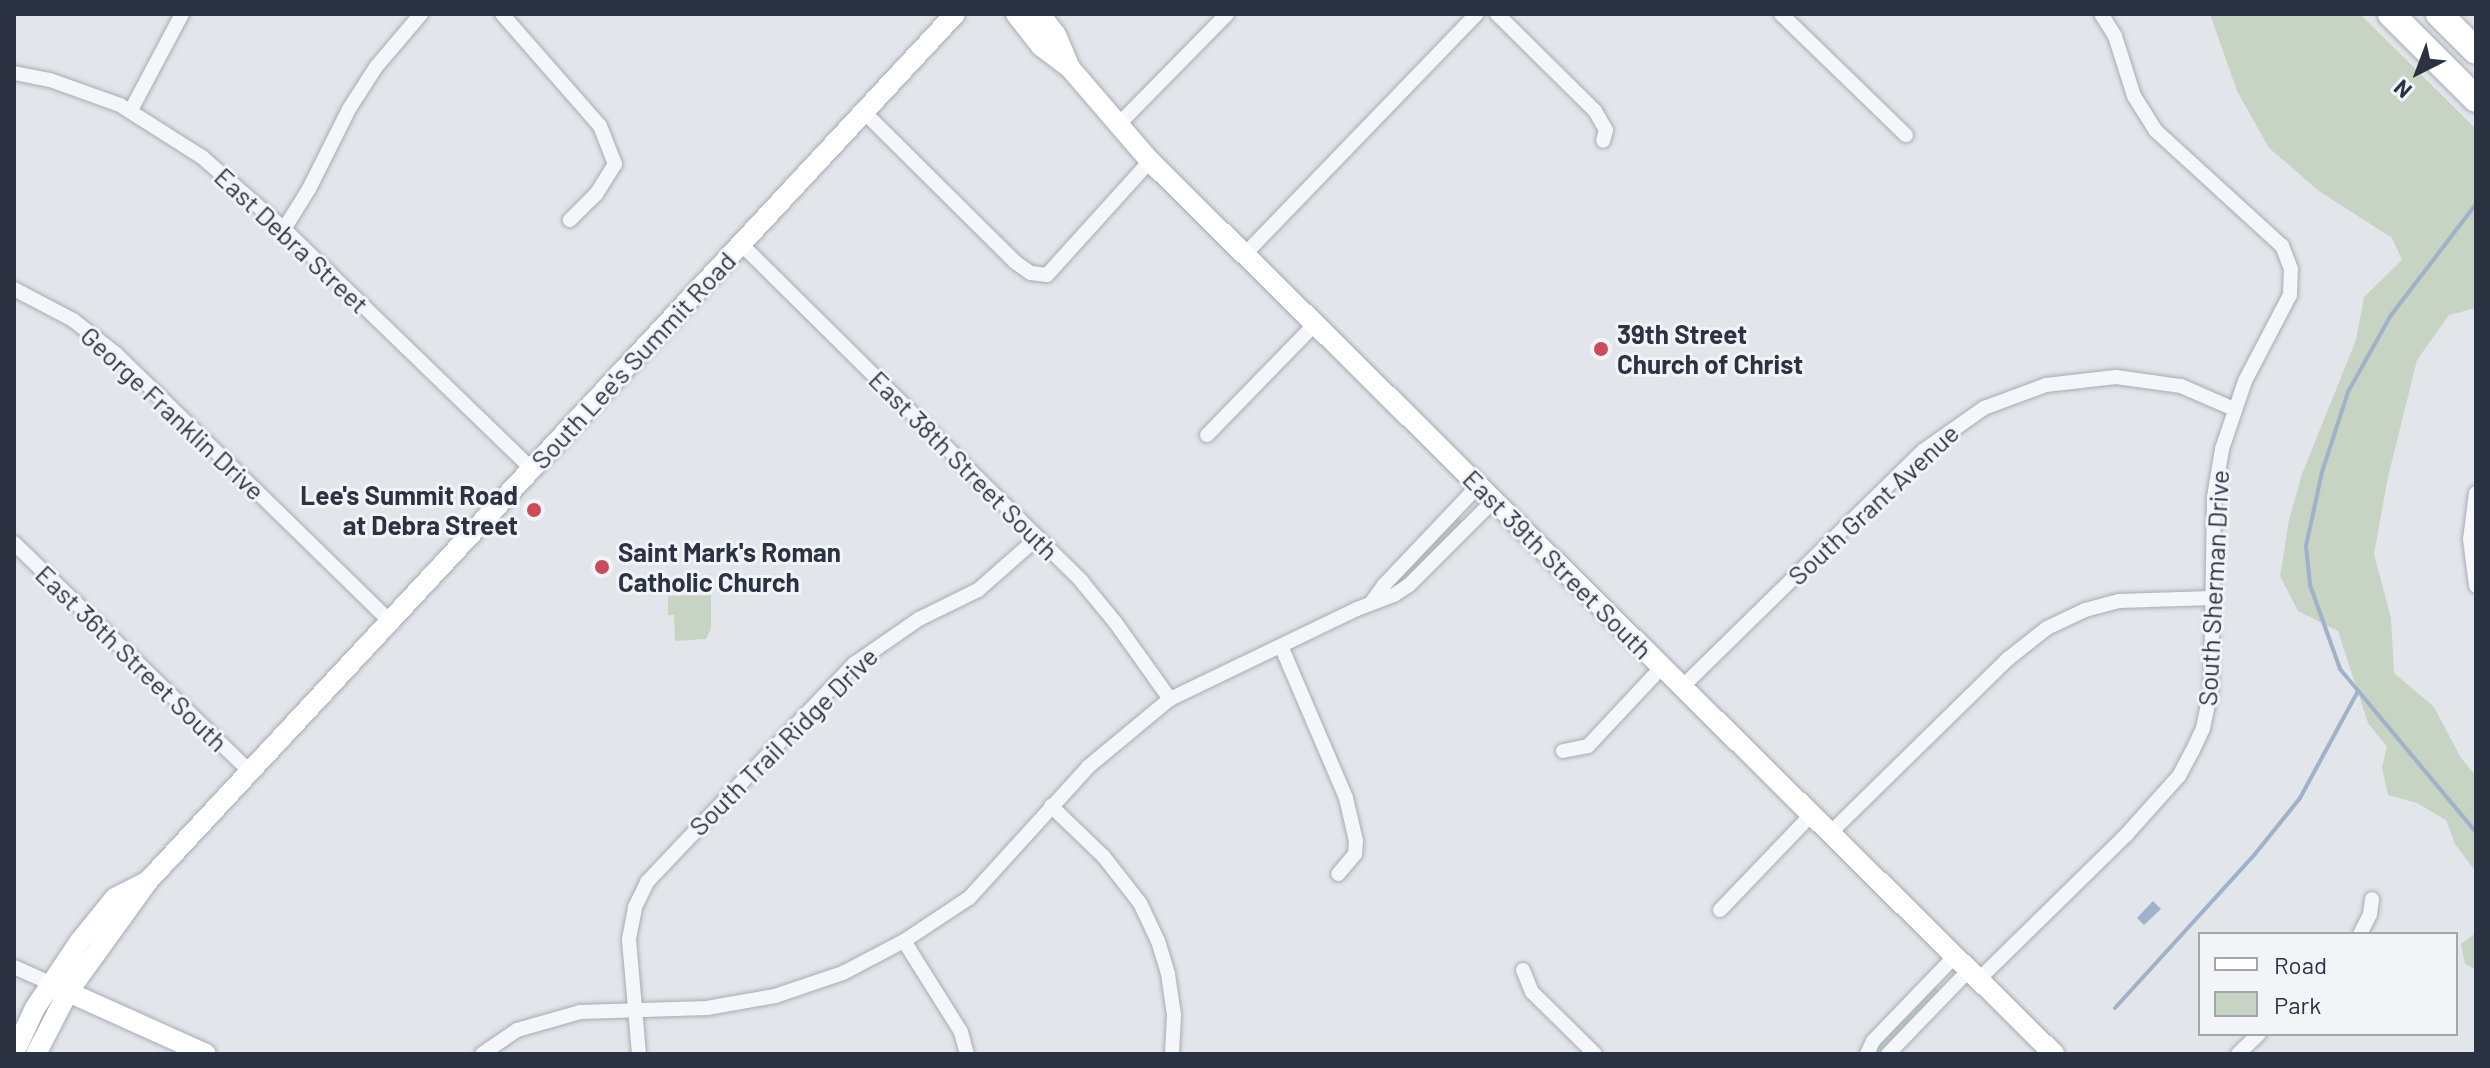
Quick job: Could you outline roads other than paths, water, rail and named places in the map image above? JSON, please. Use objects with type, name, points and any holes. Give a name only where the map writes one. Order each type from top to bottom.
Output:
[{"type":"highway","points":[[2391,14],[2476,99]]},
{"type":"highway","points":[[2439,14],[2476,51]]},
{"type":"main road","name":"South Lee's Summit Road","points":[[14,1053],[115,898],[148,881],[955,14]]},
{"type":"main road","name":"East 39th Street South","points":[[1016,14],[1041,46],[1070,68],[1150,161],[2054,1054]]},
{"type":"main road","name":"East 39th Street South","points":[[1040,14],[1056,35],[1070,68]]},
{"type":"main road","name":"South Lee's Summit Road","points":[[36,1054],[59,988]]},
{"type":"main road","points":[[59,988],[206,1054]]},
{"type":"street","points":[[131,110],[182,14]]},
{"type":"street","points":[[284,229],[376,67],[421,14]]},
{"type":"street","points":[[502,14],[600,126],[615,164],[596,194],[570,220]]},
{"type":"street","points":[[1118,125],[1227,14]]},
{"type":"street","points":[[1244,255],[1477,14]]},
{"type":"street","points":[[1497,14],[1595,111],[1606,130],[1603,141]]},
{"type":"street","points":[[1781,14],[1906,135]]},
{"type":"street","name":"South Sherman Drive","points":[[1968,968],[2126,835],[2179,776],[2203,728],[2211,691],[2214,497],[2222,449],[2234,409],[2290,295],[2291,269],[2282,246],[2156,131],[2134,96],[2115,36],[2101,14]]},
{"type":"street","name":"East Debra Street","points":[[14,73],[77,88],[131,110],[202,157],[284,229],[532,469]]},
{"type":"street","points":[[864,112],[1015,262],[1031,273],[1047,275],[1150,161]]},
{"type":"street","name":"East 38th Street South","points":[[741,244],[1037,538],[1115,622],[1170,699]]},
{"type":"street","name":"George Franklin Drive","points":[[14,289],[73,320],[116,354],[390,621]]},
{"type":"street","points":[[1207,435],[1314,325]]},
{"type":"street","name":"South Grant Avenue","points":[[1682,687],[1923,451],[1984,408],[2046,385],[2116,377],[2181,386],[2234,409]]},
{"type":"street","points":[[1370,603],[1394,573],[1479,485]]},
{"type":"street","points":[[2476,493],[2470,539],[2476,586]]},
{"type":"street","points":[[482,1054],[499,1040],[546,1019],[609,1009],[707,1008],[775,996],[843,973],[904,941],[969,898],[1097,759],[1170,699],[1409,585],[1494,500]]},
{"type":"street","name":"South Trail Ridge Drive","points":[[634,1011],[629,939],[635,907],[647,882],[854,664],[919,619],[978,590],[1037,538]]},
{"type":"street","name":"East 36th Street South","points":[[14,543],[250,772]]},
{"type":"street","points":[[1830,833],[2009,658],[2047,628],[2085,610],[2119,601],[2212,598]]},
{"type":"street","points":[[1281,646],[1346,798],[1356,841],[1355,854],[1338,874]]},
{"type":"street","points":[[1563,751],[1588,746],[1662,667]]},
{"type":"street","points":[[1051,806],[1115,869],[1140,903],[1158,941],[1168,974],[1174,1015],[1172,1054]]},
{"type":"street","points":[[1720,910],[1811,815]]},
{"type":"street","points":[[2361,932],[2370,914],[2372,899]]},
{"type":"street","points":[[904,941],[961,1032],[967,1054]]},
{"type":"street","points":[[14,967],[59,988]]},
{"type":"street","points":[[1867,1054],[1873,1041],[1968,968]]},
{"type":"street","points":[[1888,1054],[1968,968]]},
{"type":"street","points":[[1523,970],[1532,992],[1595,1054]]},
{"type":"street","points":[[634,1011],[639,1054]]},
{"type":"street","points":[[2238,1054],[2257,1036]]},
{"type":"water","points":[[2153,901],[2161,909],[2144,925],[2137,918]]},
{"type":"waterway","points":[[2476,204],[2391,315],[2348,392],[2322,472],[2306,546],[2310,585],[2340,669],[2476,832]]},
{"type":"waterway","points":[[2115,1008],[2255,854],[2300,798],[2358,691]]},
{"type":"place","name":"39th Street Church of Christ","points":[[1601,349]]},
{"type":"place","name":"Lee's Summit Road at Debra Street","points":[[534,510]]},
{"type":"place","name":"Saint Mark's Roman Catholic Church","points":[[602,567]]}]
